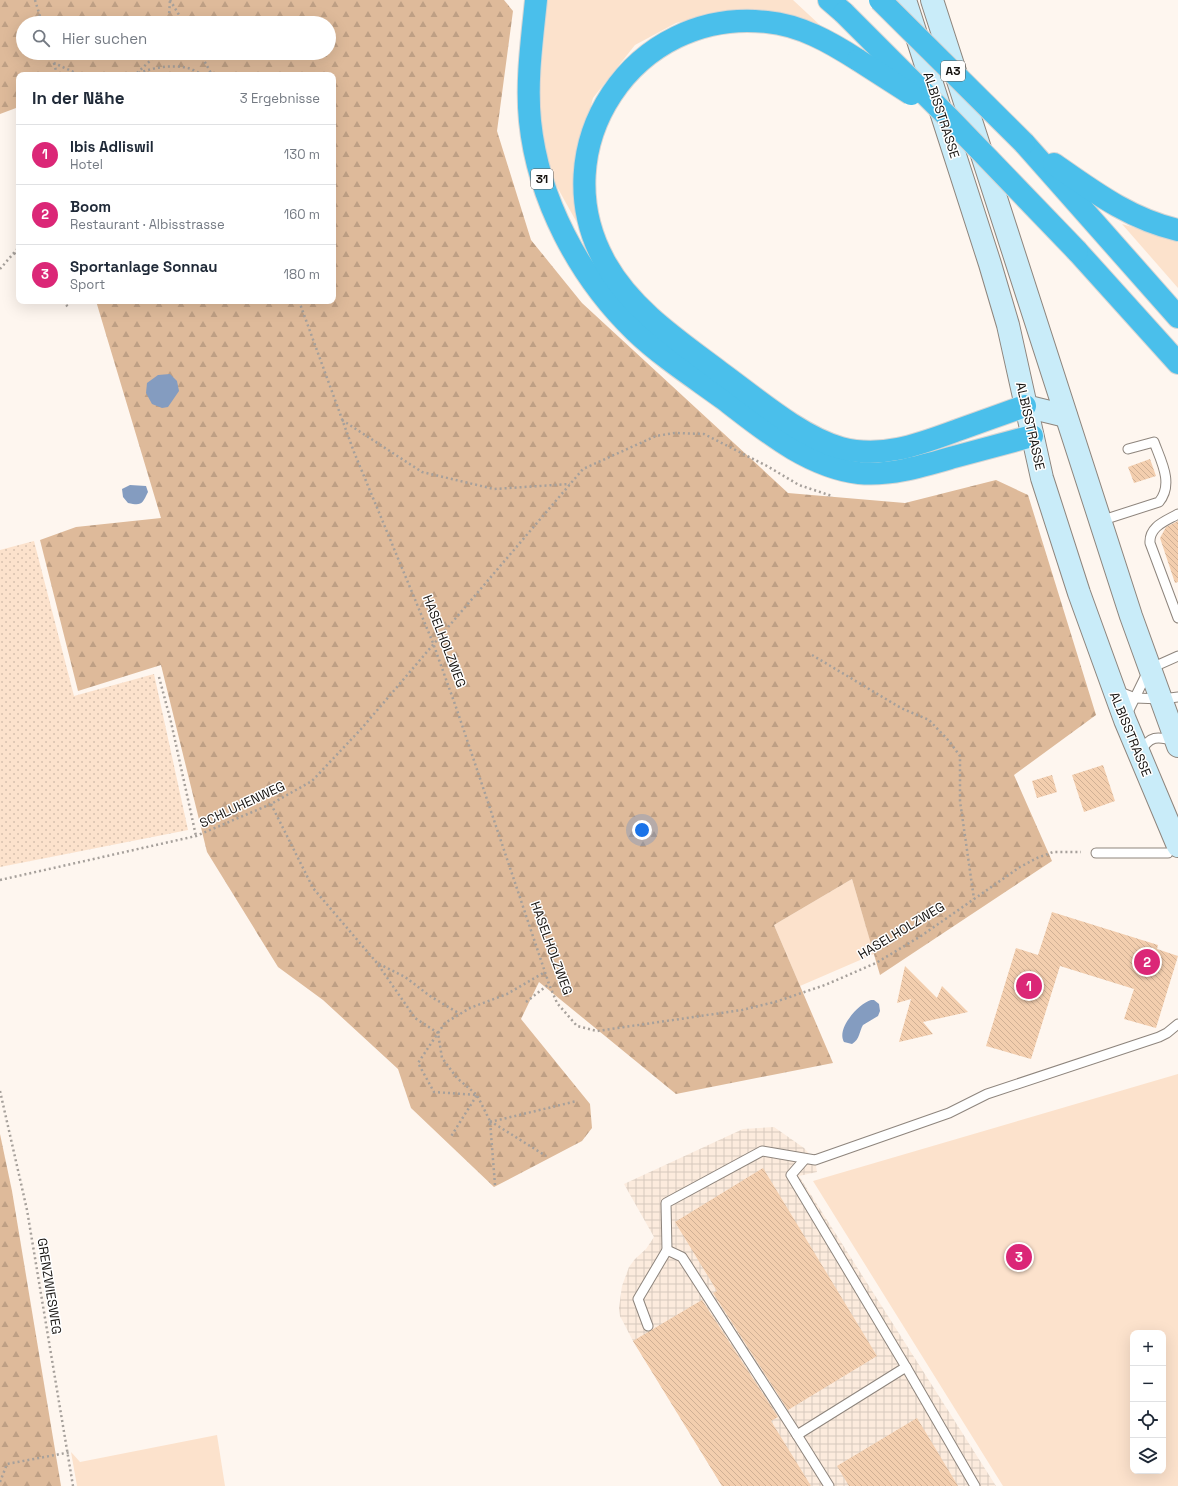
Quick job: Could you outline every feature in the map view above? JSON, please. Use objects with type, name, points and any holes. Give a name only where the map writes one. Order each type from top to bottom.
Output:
[{"type":"highway","name":"31","points":[[536,0],[530,60],[529,105],[532,134],[541,176],[554,212],[573,251],[603,295],[635,331],[671,360],[776,438],[805,455],[830,466],[845,470],[869,473],[904,470],[1032,436]]},
{"type":"highway","name":"A3","points":[[880,0],[1050,167]]},
{"type":"highway","points":[[837,7],[949,118],[1077,251],[1178,363]]},
{"type":"highway","points":[[949,118],[840,48],[812,34],[780,24],[758,21],[733,21],[697,29],[676,37],[648,54],[622,80],[608,98],[598,118],[588,150],[584,172],[585,199],[593,234],[602,255],[615,277],[632,299],[674,337],[792,424],[819,439],[841,448],[872,452],[896,450],[950,433],[1025,406]]},
{"type":"highway","points":[[1050,167],[1112,204],[1139,218],[1178,230]]},
{"type":"highway","points":[[1050,167],[1178,317]]},
{"type":"main road","name":"ALBISSTRASSE","points":[[905,0],[990,264],[1008,325],[1042,478],[1079,593],[1124,720],[1173,849]]},
{"type":"main road","name":"ALBISSTRASSE","points":[[932,0],[1100,521],[1150,669],[1170,698],[1177,744]]},
{"type":"main road","points":[[1025,406],[1066,416]]},
{"type":"main road","points":[[1032,436],[1066,416]]},
{"type":"lane","points":[[1100,521],[1159,502],[1164,496],[1166,475],[1154,442],[1128,449]]},
{"type":"lane","points":[[1178,514],[1157,526],[1153,530],[1150,538],[1150,543],[1178,618]]},
{"type":"lane","points":[[1124,720],[1150,669],[1178,656]]},
{"type":"lane","points":[[1113,689],[1135,698],[1170,698]]},
{"type":"lane","points":[[1138,755],[1148,742],[1154,738],[1161,737],[1177,744]]},
{"type":"lane","points":[[1096,852],[1173,849]]},
{"type":"lane","points":[[648,1326],[638,1299],[667,1250],[666,1203],[762,1151],[815,1160],[949,1113],[987,1094],[1159,1037],[1167,1033],[1178,1024]]},
{"type":"lane","points":[[805,1159],[790,1175],[906,1367],[975,1486]]},
{"type":"lane","points":[[667,1250],[682,1257],[829,1486]]},
{"type":"lane","points":[[797,1434],[906,1367]]},
{"type":"path","points":[[35,0],[40,16]]},
{"type":"path","points":[[169,16],[170,0]]},
{"type":"path","points":[[170,0],[180,16]]},
{"type":"path","points":[[53,60],[56,72]]},
{"type":"path","points":[[138,72],[150,60]]},
{"type":"path","points":[[204,60],[210,72]]},
{"type":"path","points":[[54,63],[74,72]]},
{"type":"path","points":[[141,72],[146,70],[174,67],[188,68],[197,72]]},
{"type":"path","points":[[0,269],[16,251]]},
{"type":"path","name":"HASELHOLZWEG","points":[[300,304],[342,420],[433,643],[549,984],[557,1003],[576,1026],[597,1030],[742,1010],[776,1002],[825,985],[876,963],[921,936],[1020,867],[1037,858],[1053,852],[1096,852]]},
{"type":"path","points":[[342,420],[422,472],[494,489],[570,484]]},
{"type":"path","name":"SCHLUHENWEG","points":[[0,880],[196,836],[270,804],[312,780],[362,728],[583,469],[656,436],[675,433],[704,434],[767,466],[799,485],[832,496]]},
{"type":"path","points":[[812,654],[901,708],[929,720],[949,741],[960,756],[960,801],[974,899]]},
{"type":"path","points":[[159,677],[171,722],[196,836]]},
{"type":"path","points":[[270,804],[314,888],[377,963],[415,1018],[438,1034],[442,1058],[457,1078],[477,1095],[490,1121],[495,1185]]},
{"type":"path","points":[[377,963],[405,977],[430,996],[460,1014]]},
{"type":"path","points":[[477,1095],[434,1092],[418,1063],[445,1023],[470,1008],[507,994],[545,972]]},
{"type":"path","points":[[526,1002],[549,984]]},
{"type":"path","name":"GRENZWIESWEG","points":[[0,1091],[27,1210],[73,1486]]},
{"type":"path","points":[[450,1138],[477,1095]]},
{"type":"path","points":[[490,1121],[577,1101]]},
{"type":"path","points":[[490,1121],[546,1156]]},
{"type":"path","points":[[0,1482],[7,1464],[71,1452]]},
{"type":"shaded area","points":[[547,0],[793,0],[822,27],[777,13],[715,13],[676,23],[635,45],[593,98],[576,164],[576,221],[551,176],[538,108]]},
{"type":"shaded area","points":[[1122,224],[1178,240],[1178,288]]},
{"type":"shaded area","points":[[34,541],[74,696],[154,674],[188,830],[0,867],[0,550]]},
{"type":"shaded area","points":[[852,879],[874,954],[800,986],[774,925]]},
{"type":"shaded area","points":[[1178,1074],[1178,1486],[1003,1486],[813,1181]]},
{"type":"shaded area","points":[[774,1127],[804,1148],[815,1160],[817,1172],[799,1176],[996,1486],[722,1486],[633,1341],[620,1316],[619,1308],[622,1286],[629,1267],[646,1249],[654,1237],[624,1184],[743,1129]]},
{"type":"shaded area","points":[[217,1435],[225,1486],[77,1486],[71,1452],[80,1462]]},
{"type":"green space","points":[[0,0],[504,0],[513,11],[497,131],[531,240],[582,303],[788,493],[905,503],[996,480],[1028,495],[1096,715],[1014,775],[1052,861],[880,975],[852,879],[774,925],[833,1063],[676,1094],[539,982],[521,1019],[590,1104],[592,1128],[582,1141],[494,1187],[411,1108],[398,1069],[323,1000],[278,967],[207,852],[161,665],[78,691],[40,540],[76,527],[161,518],[97,304],[336,304],[336,72],[16,72],[16,108],[0,114]]},
{"type":"green space","points":[[0,1134],[12,1191],[61,1486],[0,1486]]},
{"type":"water","points":[[170,374],[177,381],[179,391],[168,407],[162,408],[152,404],[146,393],[147,383],[158,375]]},
{"type":"water","points":[[130,485],[146,486],[148,492],[141,503],[128,503],[123,497],[122,489]]},
{"type":"water","points":[[874,1000],[879,1004],[880,1011],[878,1016],[863,1025],[855,1042],[852,1044],[844,1042],[842,1037],[846,1024],[860,1006]]},
{"type":"building","points":[[1150,459],[1156,476],[1134,483],[1128,467]]},
{"type":"building","points":[[1178,521],[1178,582],[1175,583],[1160,538],[1166,527]]},
{"type":"building","points":[[1103,765],[1115,801],[1084,812],[1072,775]]},
{"type":"building","points":[[1052,775],[1057,792],[1037,798],[1032,781]]},
{"type":"building","points":[[1052,912],[1158,945],[1157,949],[1178,956],[1156,1028],[1124,1019],[1134,989],[1060,966],[1031,1059],[986,1046],[1016,948],[1038,955]]},
{"type":"building","points":[[905,966],[937,998],[942,986],[968,1012],[923,1022],[933,1034],[899,1042],[911,999],[897,1003]]},
{"type":"building","points":[[763,1168],[877,1356],[788,1410],[713,1293],[717,1291],[675,1222]]},
{"type":"building","points":[[702,1300],[778,1417],[771,1421],[811,1486],[722,1486],[633,1341]]},
{"type":"building","points":[[917,1418],[958,1486],[849,1486],[837,1466]]},
{"type":"place","name":"Boom","points":[[1147,962]]},
{"type":"place","name":"Ibis Adliswil","points":[[1029,986]]},
{"type":"place","name":"Sportanlage Sonnau","points":[[1019,1257]]}]
